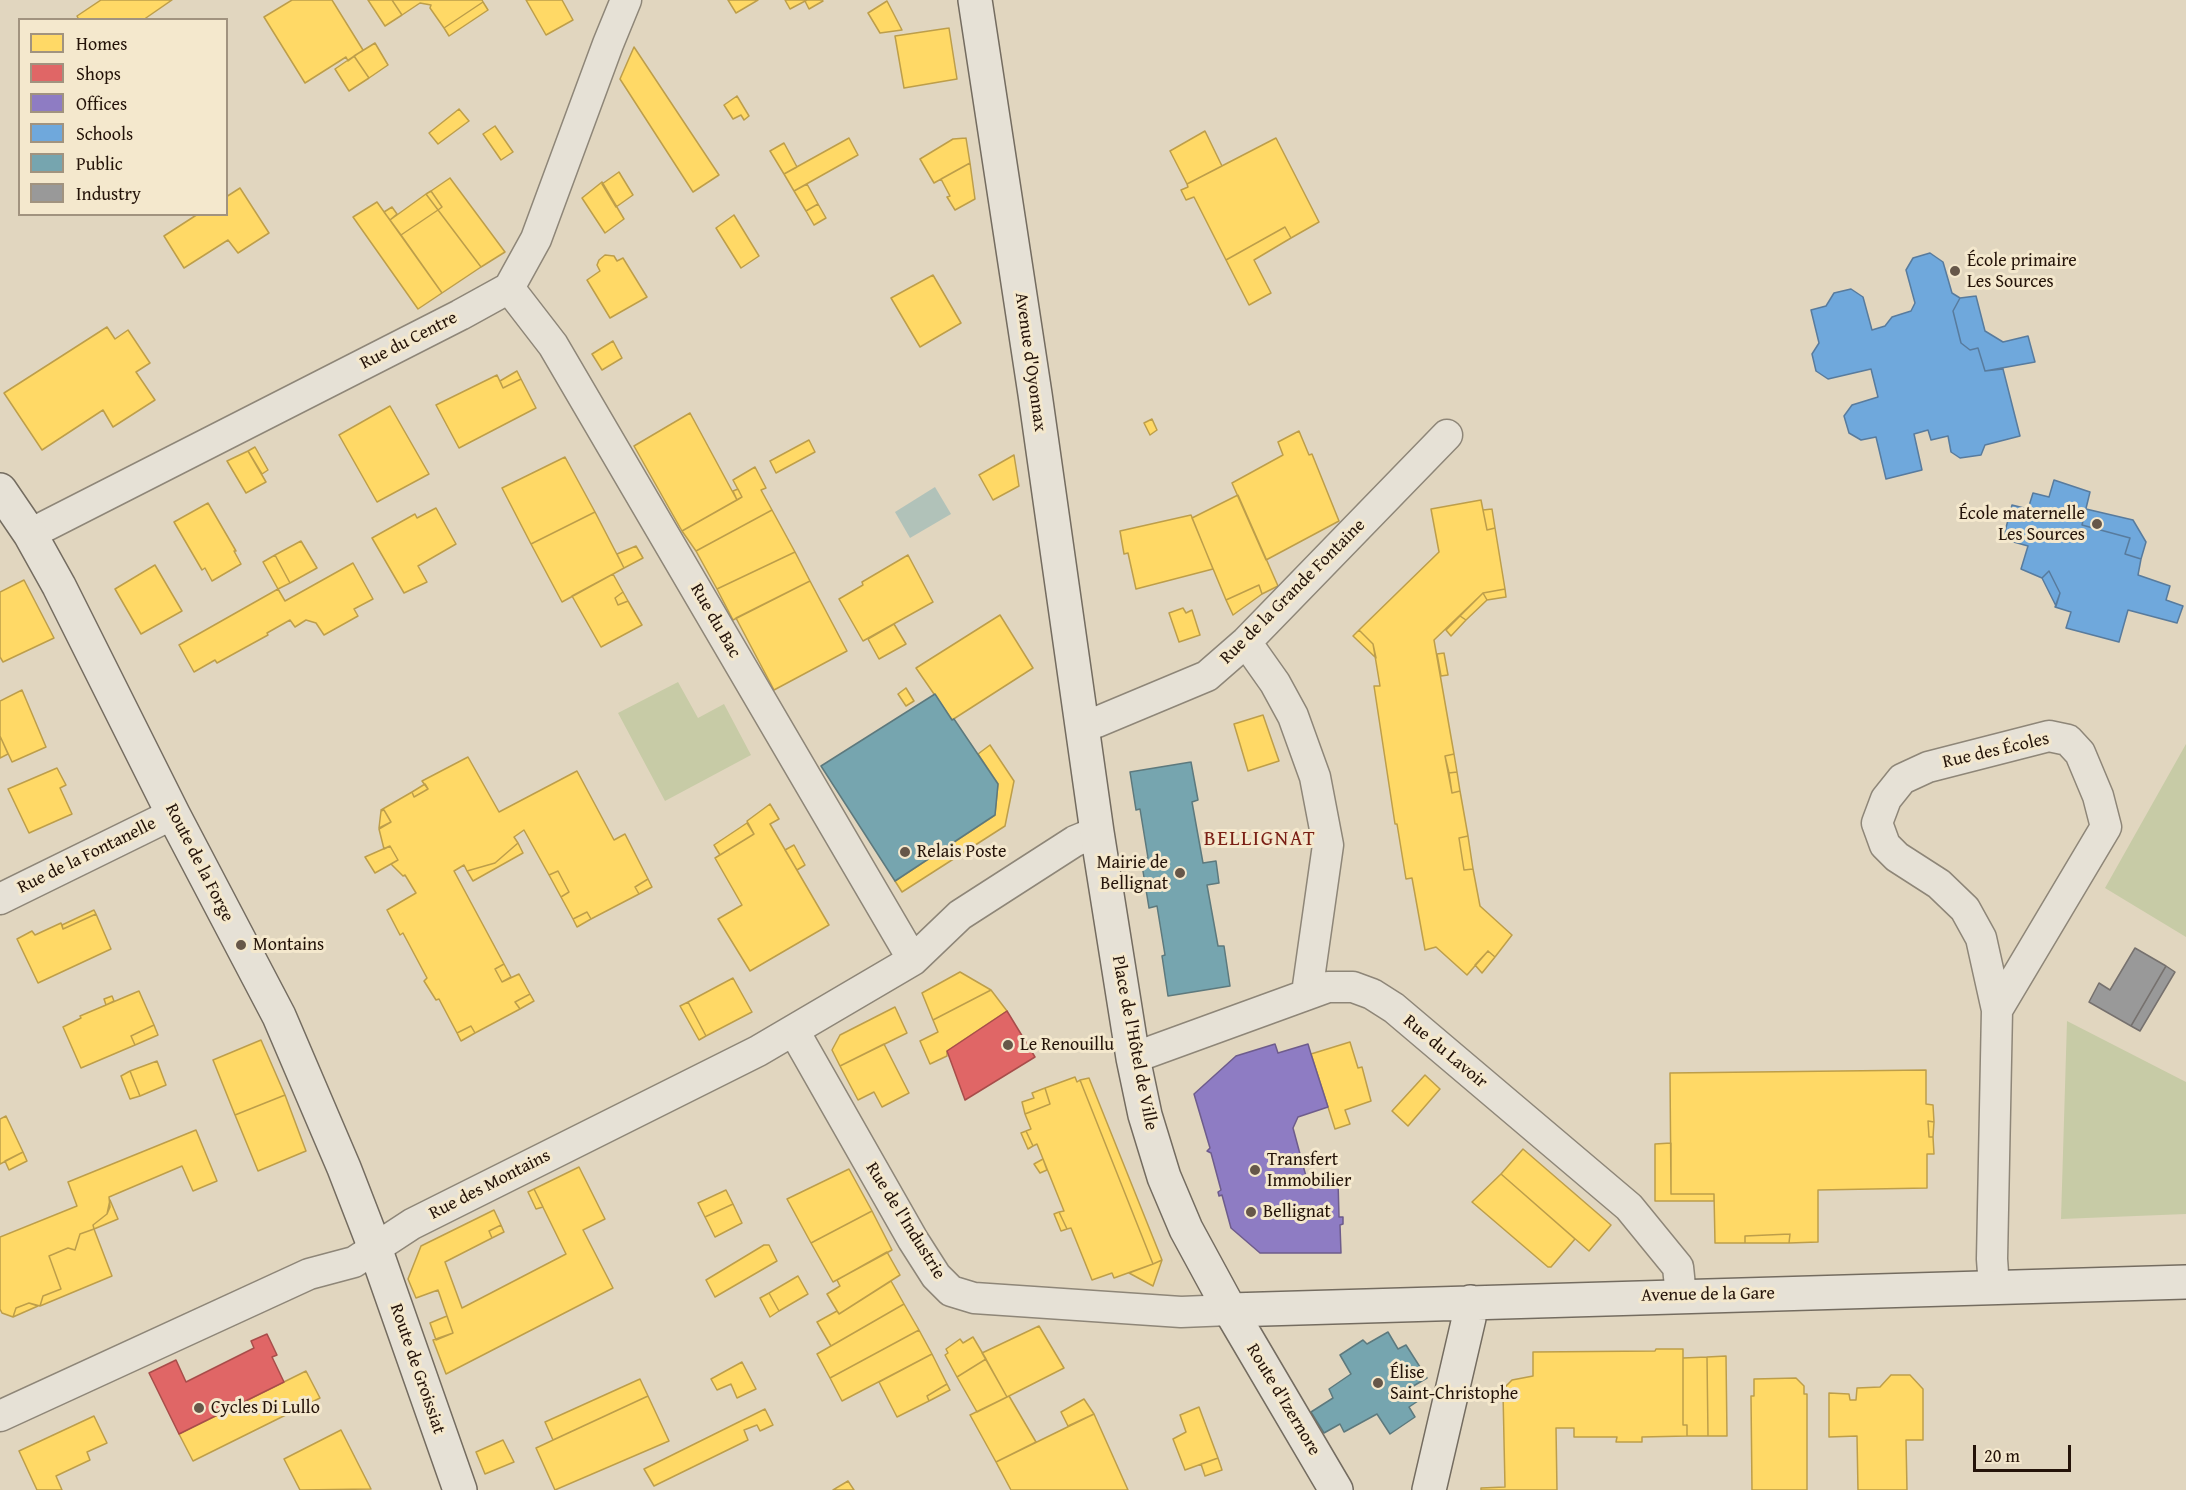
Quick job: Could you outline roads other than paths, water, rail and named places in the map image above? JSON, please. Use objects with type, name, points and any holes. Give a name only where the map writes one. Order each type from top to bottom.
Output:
[{"type":"main road","name":"Avenue d'Oyonnax","points":[[975,0],[1081,724]]},
{"type":"main road","name":"Route de la Forge","points":[[0,490],[30,534],[59,586],[173,814],[279,1016],[344,1168],[375,1248]]},
{"type":"main road","name":"Place de l'Hôtel de Ville","points":[[1081,724],[1096,832],[1133,1058],[1145,1115],[1164,1177],[1186,1229],[1230,1310]]},
{"type":"main road","name":"Route de Groissiat","points":[[375,1248],[460,1490]]},
{"type":"main road","name":"Avenue de la Gare","points":[[1230,1310],[2186,1282]]},
{"type":"main road","points":[[1430,1490],[1469,1318],[1470,1302]]},
{"type":"main road","name":"Route d'Izernore","points":[[1230,1310],[1336,1490]]},
{"type":"street","points":[[509,288],[536,239],[622,2]]},
{"type":"street","name":"Rue du Centre","points":[[30,534],[509,288]]},
{"type":"street","name":"Rue du Bac","points":[[509,288],[553,345],[913,960]]},
{"type":"street","name":"Rue de la Grande Fontaine","points":[[1081,724],[1097,722],[1207,676],[1246,642],[1447,435]]},
{"type":"street","points":[[1246,642],[1275,683],[1293,716],[1315,777],[1328,845],[1307,993]]},
{"type":"street","name":"Rue des Écoles","points":[[1994,1287],[1992,1259],[1997,1010],[1981,938],[1965,909],[1939,884],[1897,857],[1885,845],[1877,823],[1886,799],[1902,779],[1928,767],[2049,736],[2068,740],[2080,753],[2098,796],[2106,827],[1997,1010]]},
{"type":"street","name":"Rue de la Fontanelle","points":[[0,899],[173,814]]},
{"type":"street","name":"Rue des Montains","points":[[0,1416],[309,1274],[354,1262],[412,1224],[794,1031],[913,960],[960,915],[1075,841],[1096,832]]},
{"type":"street","name":"Rue du Lavoir","points":[[1133,1058],[1328,987],[1353,987],[1372,994],[1394,1008],[1629,1207],[1678,1268],[1680,1296]]},
{"type":"street","name":"Rue de l'Industrie","points":[[794,1031],[913,1240],[936,1276],[951,1291],[974,1298],[1146,1310],[1181,1312],[1230,1310]]},
{"type":"place","name":"École primaire Les Sources","points":[[1955,271]]},
{"type":"place","name":"École maternelle Les Sources","points":[[2097,524]]},
{"type":"place","name":"Relais Poste","points":[[905,852]]},
{"type":"place","name":"Mairie de Bellignat","points":[[1180,873]]},
{"type":"place","name":"Montains","points":[[241,945]]},
{"type":"place","name":"Le Renouillu","points":[[1008,1045]]},
{"type":"place","name":"Transfert Immobilier","points":[[1255,1170]]},
{"type":"place","name":"Bellignat","points":[[1251,1212]]},
{"type":"place","name":"Élise Saint-Christophe","points":[[1378,1383]]},
{"type":"place","name":"Cycles Di Lullo","points":[[199,1408]]},
{"type":"district","name":"BELLIGNAT","points":[[1260,840]]}]
